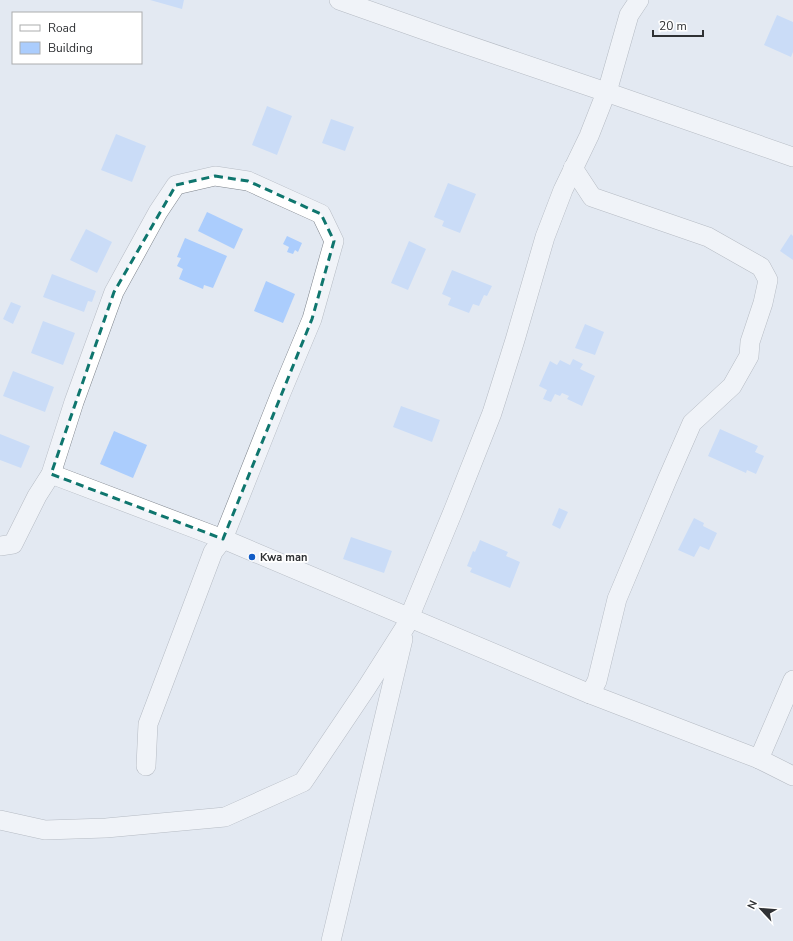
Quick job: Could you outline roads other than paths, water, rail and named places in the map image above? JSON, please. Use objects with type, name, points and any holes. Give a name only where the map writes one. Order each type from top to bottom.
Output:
[{"type":"street","points":[[339,0],[606,92],[792,152]]},
{"type":"street","points":[[331,941],[408,621],[492,413],[516,340],[545,237],[563,190],[589,136],[609,85],[629,15],[639,0]]},
{"type":"street","points":[[573,168],[592,197],[708,236],[761,267],[768,280],[763,303],[750,342],[749,356],[732,386],[692,423],[664,487],[617,599],[597,681],[590,694]]},
{"type":"street","points":[[0,546],[13,544],[37,496],[51,474],[74,402],[114,292],[158,212],[176,185],[215,176],[248,181],[321,214],[334,241],[312,319],[223,539],[213,552],[148,724],[146,766]]},
{"type":"street","points":[[51,474],[223,539],[408,621],[758,760],[793,776]]},
{"type":"street","points":[[0,820],[45,830],[106,828],[225,817],[303,782],[367,687],[408,621]]},
{"type":"street","points":[[758,760],[793,680]]},
{"type":"place","name":"Kwa man","points":[[252,557]]}]
